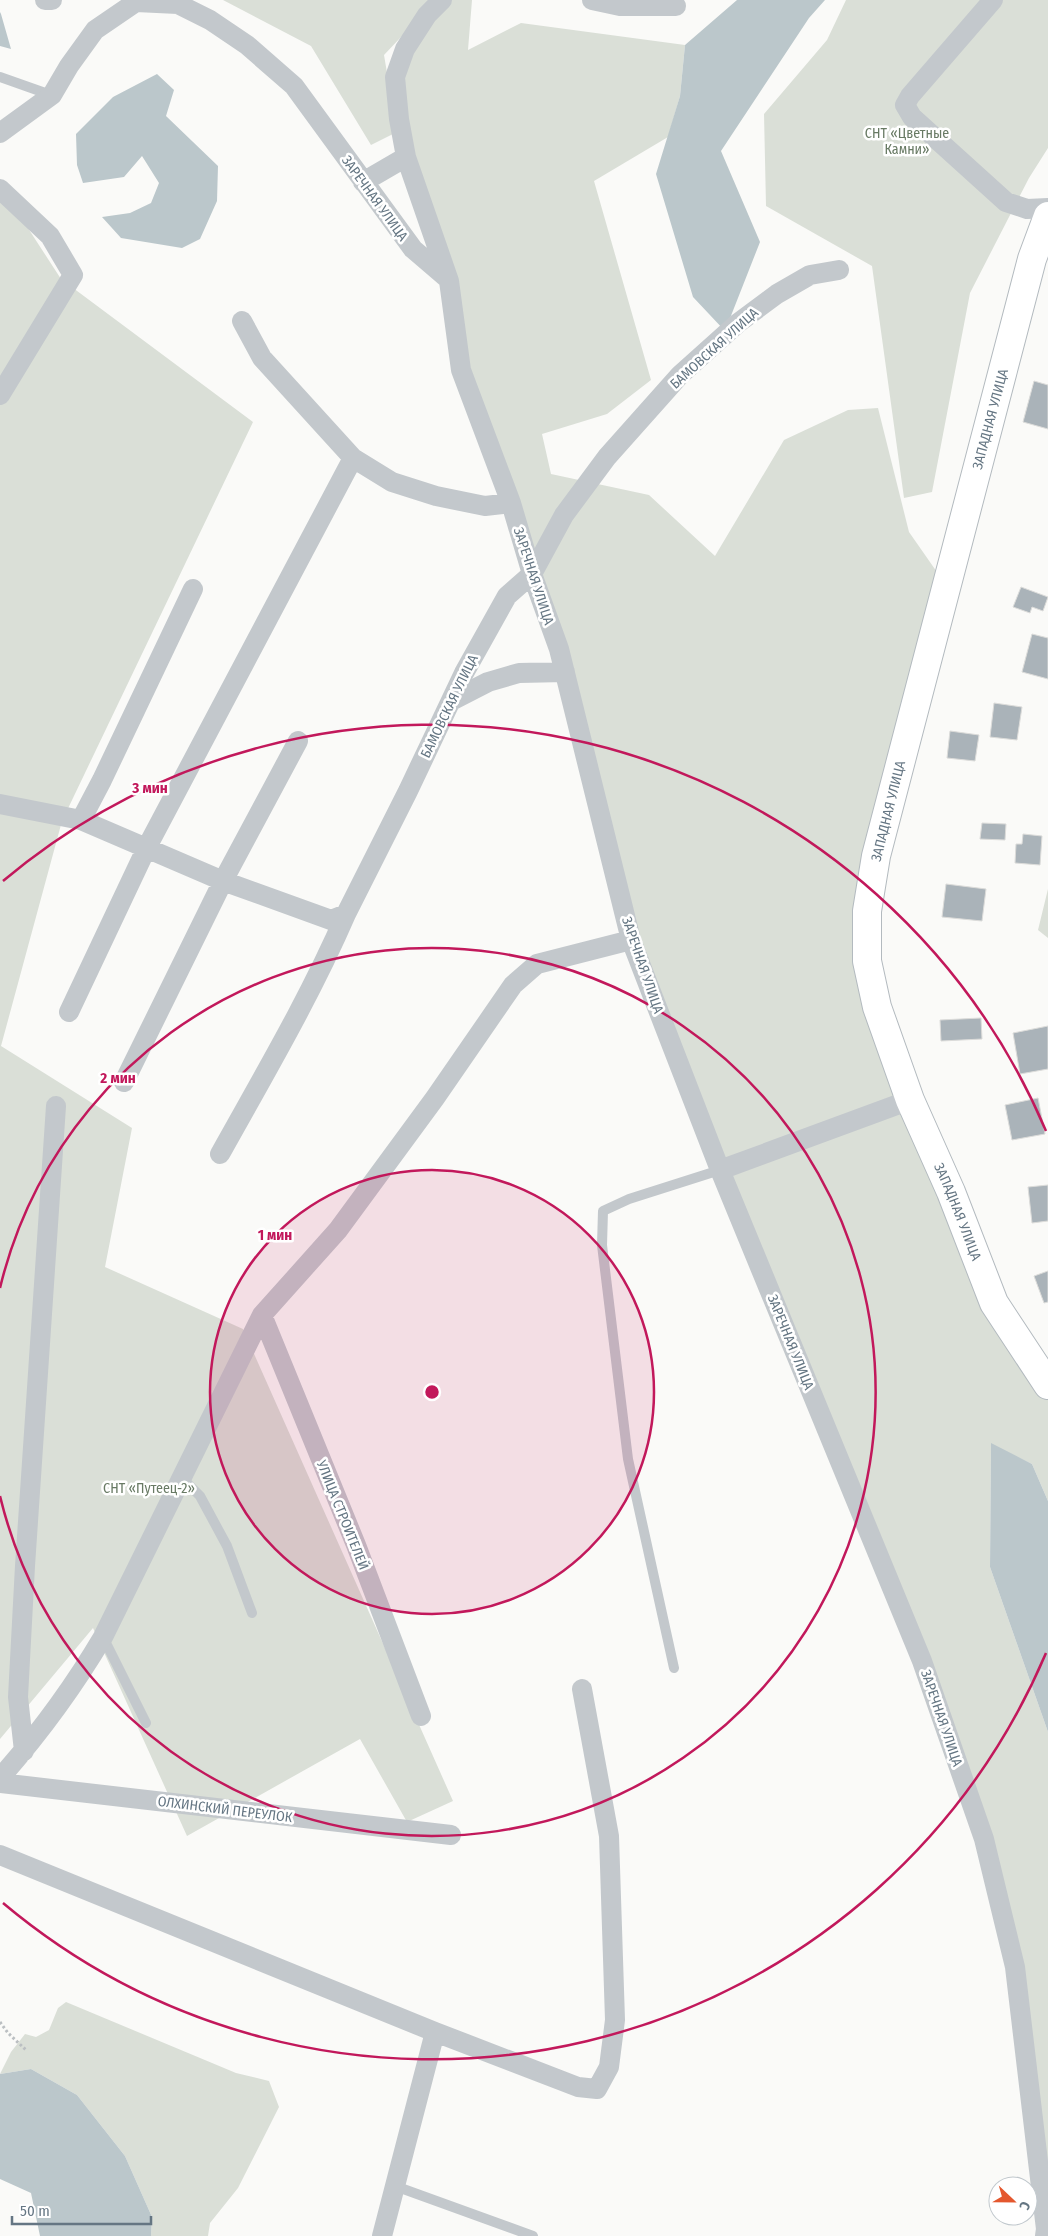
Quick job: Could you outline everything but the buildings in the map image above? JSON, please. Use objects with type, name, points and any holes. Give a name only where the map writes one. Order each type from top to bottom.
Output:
[{"type":"main road","name":"ЗАПАДНАЯ УЛИЦА","points":[[1048,216],[1032,260],[954,556],[876,856],[867,911],[867,961],[877,1007],[910,1100],[951,1192],[994,1303],[1048,1385]]},
{"type":"street","points":[[45,0],[52,0]]},
{"type":"street","name":"ЗАРЕЧНАЯ УЛИЦА","points":[[115,0],[178,4],[210,20],[247,45],[294,86],[413,249],[449,280],[461,370],[511,503],[532,574],[565,672],[631,940],[720,1170],[922,1661],[984,1839],[1016,1967],[1046,2229],[1045,2236]]},
{"type":"street","points":[[442,0],[427,15],[405,49],[395,77],[399,119],[406,158],[449,280]]},
{"type":"street","points":[[592,0],[620,6],[676,6]]},
{"type":"street","points":[[993,0],[910,96],[906,105],[912,118],[1006,202],[1027,209],[1048,208]]},
{"type":"street","points":[[0,133],[52,95],[69,66],[95,30],[136,2]]},
{"type":"street","points":[[364,182],[406,158]]},
{"type":"street","points":[[0,189],[50,236],[73,275],[0,395]]},
{"type":"street","name":"БАМОВСКАЯ УЛИЦА","points":[[220,1154],[292,1026],[451,701],[507,596],[532,574],[564,515],[607,457],[680,375],[738,323],[778,294],[810,275],[839,270]]},
{"type":"street","points":[[242,321],[262,358],[353,458],[392,482],[436,496],[485,506],[511,503]]},
{"type":"street","points":[[70,1012],[147,847],[353,458]]},
{"type":"street","points":[[81,820],[193,589]]},
{"type":"street","points":[[451,701],[488,682],[518,673],[565,672]]},
{"type":"street","points":[[124,1082],[222,881],[298,741]]},
{"type":"street","points":[[0,804],[81,820],[222,881],[331,920],[346,914]]},
{"type":"street","points":[[0,1778],[24,1751],[90,1659],[103,1637],[262,1315],[338,1230],[435,1098],[513,985],[536,964],[631,940]]},
{"type":"street","points":[[720,1170],[910,1100]]},
{"type":"street","points":[[24,1751],[18,1697],[26,1546],[56,1106]]},
{"type":"street","name":"УЛИЦА СТРОИТЕЛЕЙ","points":[[262,1315],[356,1545],[421,1716]]},
{"type":"street","points":[[0,1855],[46,1876],[435,2032],[578,2087],[597,2089],[609,2067],[615,2020],[609,1836],[582,1689]]},
{"type":"street","name":"ОЛХИНСКИЙ ПЕРЕУЛОК","points":[[0,1783],[451,1835]]},
{"type":"street","points":[[382,2236],[435,2032]]},
{"type":"lane","points":[[0,77],[52,95]]},
{"type":"lane","points":[[674,1668],[628,1459],[602,1245],[603,1211],[629,1199],[720,1170]]},
{"type":"lane","points":[[182,1478],[200,1496],[227,1546],[252,1613]]},
{"type":"lane","points":[[103,1637],[146,1723]]},
{"type":"lane","points":[[395,2186],[533,2236]]},
{"type":"path","points":[[0,2022],[8,2033],[26,2050]]},
{"type":"green space","points":[[223,0],[436,0],[384,55],[397,132],[371,145],[311,46]]},
{"type":"green space","points":[[442,0],[472,0],[468,50],[521,23],[685,45],[680,96],[668,137],[594,181],[651,380],[607,414],[542,434],[551,474],[649,495],[715,556],[784,440],[848,410],[878,408],[909,532],[946,585],[867,911],[910,1100],[1048,1385],[1048,1501],[1032,1464],[991,1444],[990,1567],[1048,1732],[1048,2236],[1015,1967],[984,1839],[631,940],[565,672],[461,370],[399,119],[405,49]]},
{"type":"green space","name":"СНТ «Цветные Камни»","points":[[846,0],[1048,0],[1048,148],[1029,178],[970,293],[932,492],[904,498],[872,266],[766,206],[764,114],[827,40]]},
{"type":"green space","name":"СНТ «Путеец-2»","points":[[0,185],[61,279],[253,422],[62,821],[1,1046],[132,1128],[105,1267],[243,1329],[453,1801],[407,1822],[360,1739],[187,1836],[93,1628],[0,1739]]},
{"type":"green space","points":[[1048,889],[1048,938],[1038,930]]},
{"type":"green space","points":[[66,2002],[236,2073],[269,2081],[279,2107],[238,2188],[210,2223],[208,2236],[151,2236],[152,2217],[125,2156],[77,2095],[31,2069],[0,2074],[11,2052],[25,2034],[36,2037],[49,2030],[58,2008]]},
{"type":"shaded area","points":[[737,0],[825,0],[809,18],[721,151],[760,242],[725,331],[693,297],[656,174],[680,96],[685,45]]},
{"type":"shaded area","points":[[0,12],[1,14],[11,49],[0,46]]},
{"type":"shaded area","points":[[157,74],[174,90],[166,116],[218,166],[217,201],[200,239],[182,248],[121,238],[102,217],[130,213],[151,203],[159,183],[142,156],[124,177],[83,183],[77,165],[76,134],[113,97]]},
{"type":"shaded area","points":[[991,1443],[1032,1464],[1048,1501],[1048,1732],[990,1567]]},
{"type":"shaded area","points":[[31,2069],[77,2095],[125,2156],[152,2217],[151,2236],[40,2236],[31,2193],[0,2179],[0,2074]]}]
